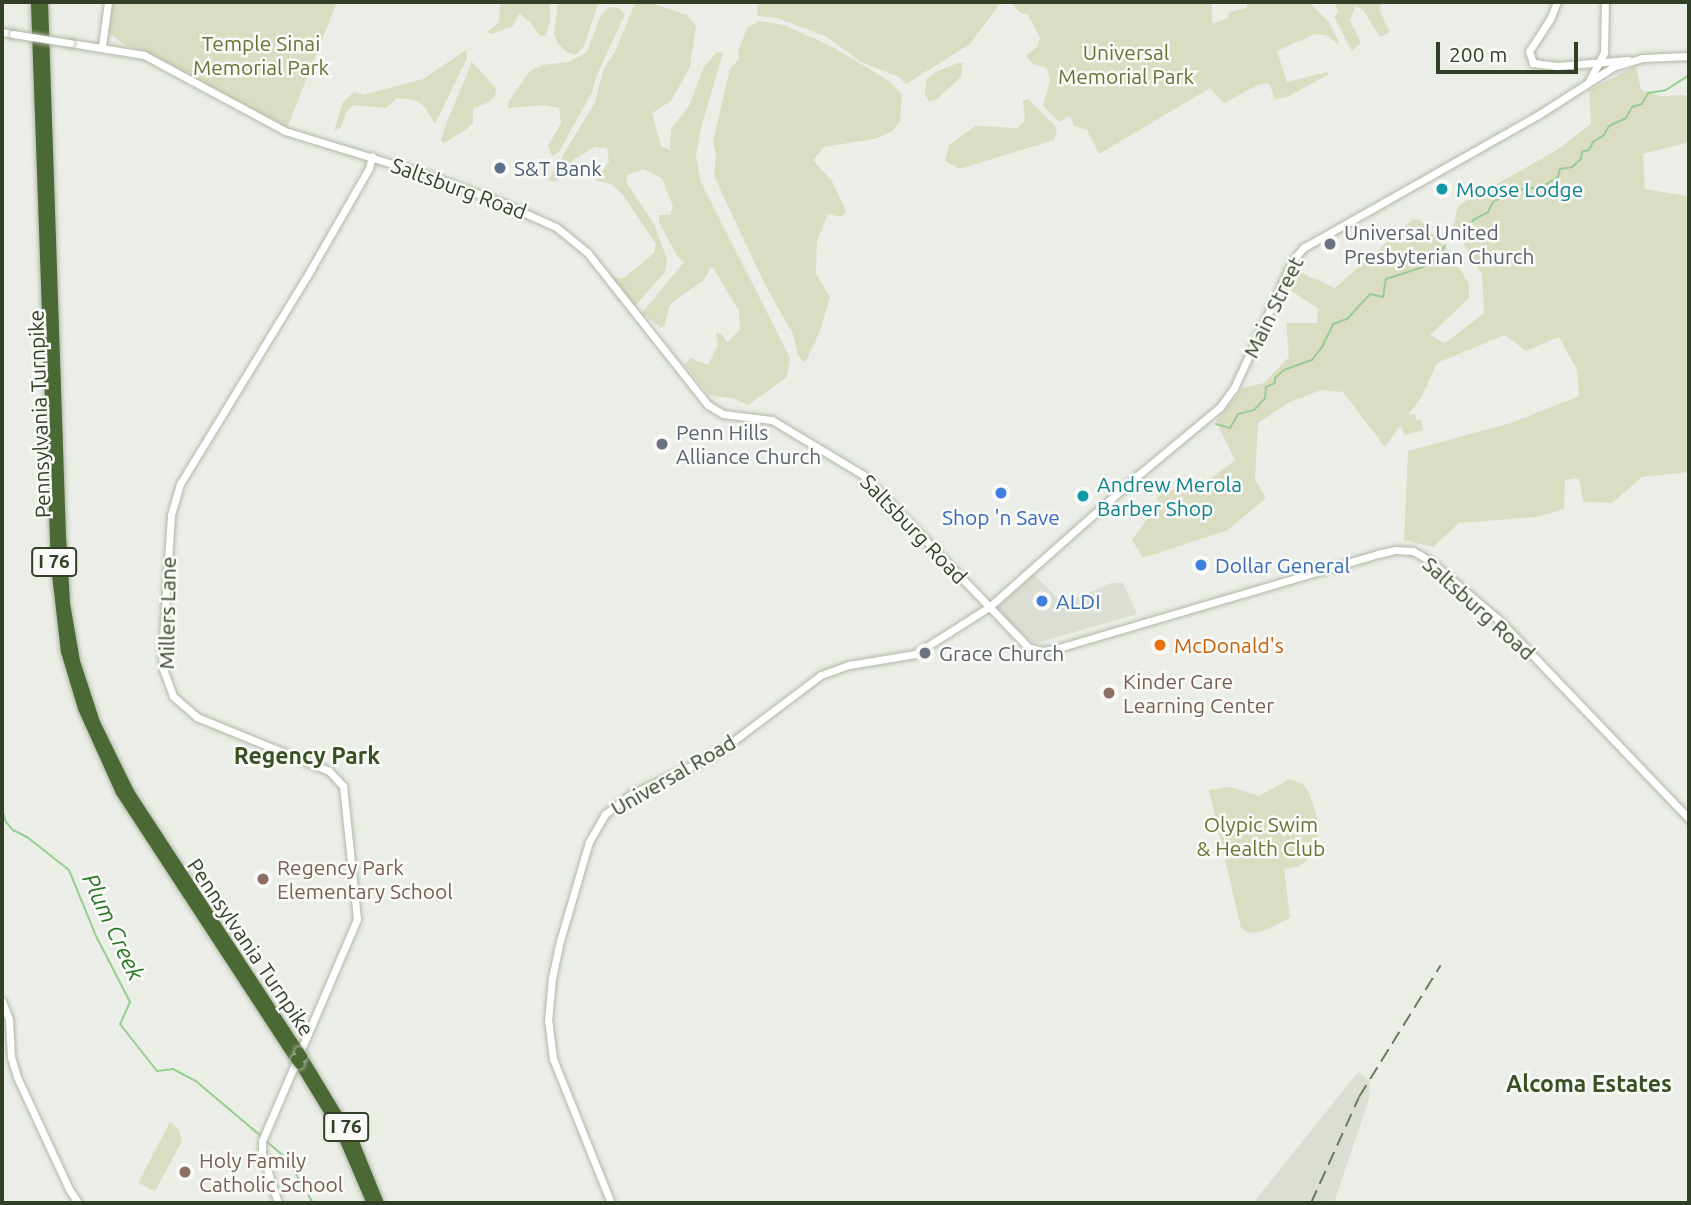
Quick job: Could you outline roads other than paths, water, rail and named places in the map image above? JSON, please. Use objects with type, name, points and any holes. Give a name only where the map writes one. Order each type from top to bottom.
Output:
[{"type":"highway","name":"Pennsylvania Turnpike","points":[[35,2],[54,552],[65,651],[82,708],[120,792],[351,1136],[379,1203]]},
{"type":"highway","name":"Pennsylvania Turnpike","points":[[43,2],[62,561],[75,661],[95,722],[130,793],[299,1057],[340,1132],[371,1203]]},
{"type":"street","points":[[102,46],[108,2]]},
{"type":"street","points":[[1557,2],[1550,19],[1529,51],[1530,60],[1545,67],[1601,60],[1631,60]]},
{"type":"street","points":[[1589,81],[1604,53],[1605,2]]},
{"type":"street","name":"Saltsburg Road","points":[[2,32],[132,51],[162,63],[285,131],[372,156],[500,201],[544,220],[568,235],[587,252],[708,405],[723,414],[772,420],[854,468],[874,485],[1028,647],[1048,650],[1378,554],[1413,551],[1430,561],[1498,619],[1689,820]]},
{"type":"street","name":"Main Street","points":[[989,607],[1137,476],[1220,407],[1234,388],[1293,260],[1303,248],[1527,122],[1589,81],[1631,60],[1689,55]]},
{"type":"street","name":"Millers Lane","points":[[278,1203],[262,1153],[263,1139],[357,919],[344,795],[335,774],[197,717],[173,696],[166,681],[162,654],[171,515],[180,484],[311,269],[369,169],[372,156]]},
{"type":"street","name":"Universal Road","points":[[611,1203],[553,1059],[549,1037],[555,960],[589,842],[598,822],[624,799],[728,745],[821,675],[849,665],[915,654],[989,607]]},
{"type":"street","points":[[2,1001],[9,1019],[11,1058],[17,1077],[78,1203]]},
{"type":"waterway","points":[[1460,238],[1466,234],[1473,220],[1488,212],[1493,202],[1515,190],[1542,187],[1558,177],[1560,169],[1572,167],[1581,159],[1582,152],[1589,150],[1609,126],[1626,118],[1632,107],[1642,104],[1648,93],[1666,90],[1689,75]]},
{"type":"waterway","points":[[1216,424],[1230,428],[1238,414],[1254,410],[1265,398],[1266,387],[1275,383],[1275,378],[1284,370],[1312,360],[1333,324],[1347,319],[1370,294],[1383,297],[1386,279],[1423,267],[1439,258],[1445,245]]},
{"type":"waterway","name":"Plum Creek","points":[[2,809],[6,822],[13,830],[27,837],[69,870],[96,936],[130,1002],[120,1024],[157,1071],[173,1069],[197,1082],[261,1136]]},
{"type":"waterway","name":"Plum Creek","points":[[265,1140],[287,1159],[313,1203]]},
{"type":"railway","points":[[1311,1203],[1359,1097],[1441,965]]},
{"type":"place","name":"S&T Bank","points":[[500,168]]},
{"type":"place","name":"Moose Lodge","points":[[1442,189]]},
{"type":"place","name":"Universal United Presbyterian Church","points":[[1330,244]]},
{"type":"place","name":"Penn Hills Alliance Church","points":[[662,444]]},
{"type":"place","name":"Shop 'n Save","points":[[1001,493]]},
{"type":"place","name":"Andrew Merola Barber Shop","points":[[1083,496]]},
{"type":"place","name":"Dollar General","points":[[1201,565]]},
{"type":"place","name":"ALDI","points":[[1042,601]]},
{"type":"place","name":"McDonald's","points":[[1160,645]]},
{"type":"place","name":"Grace Church","points":[[925,653]]},
{"type":"place","name":"Kinder Care Learning Center","points":[[1109,693]]},
{"type":"place","name":"Regency Park Elementary School","points":[[263,879]]},
{"type":"place","name":"Holy Family Catholic School","points":[[185,1172]]},
{"type":"district","name":"Regency Park","points":[[307,756]]},
{"type":"district","name":"Alcoma Estates","points":[[1589,1084]]},
{"type":"park label","name":"Temple Sinai Memorial Park","points":[[261,55]]},
{"type":"park label","name":"Universal Memorial Park","points":[[1126,64]]},
{"type":"park label","name":"Olypic Swim & Health Club","points":[[1261,836]]}]
